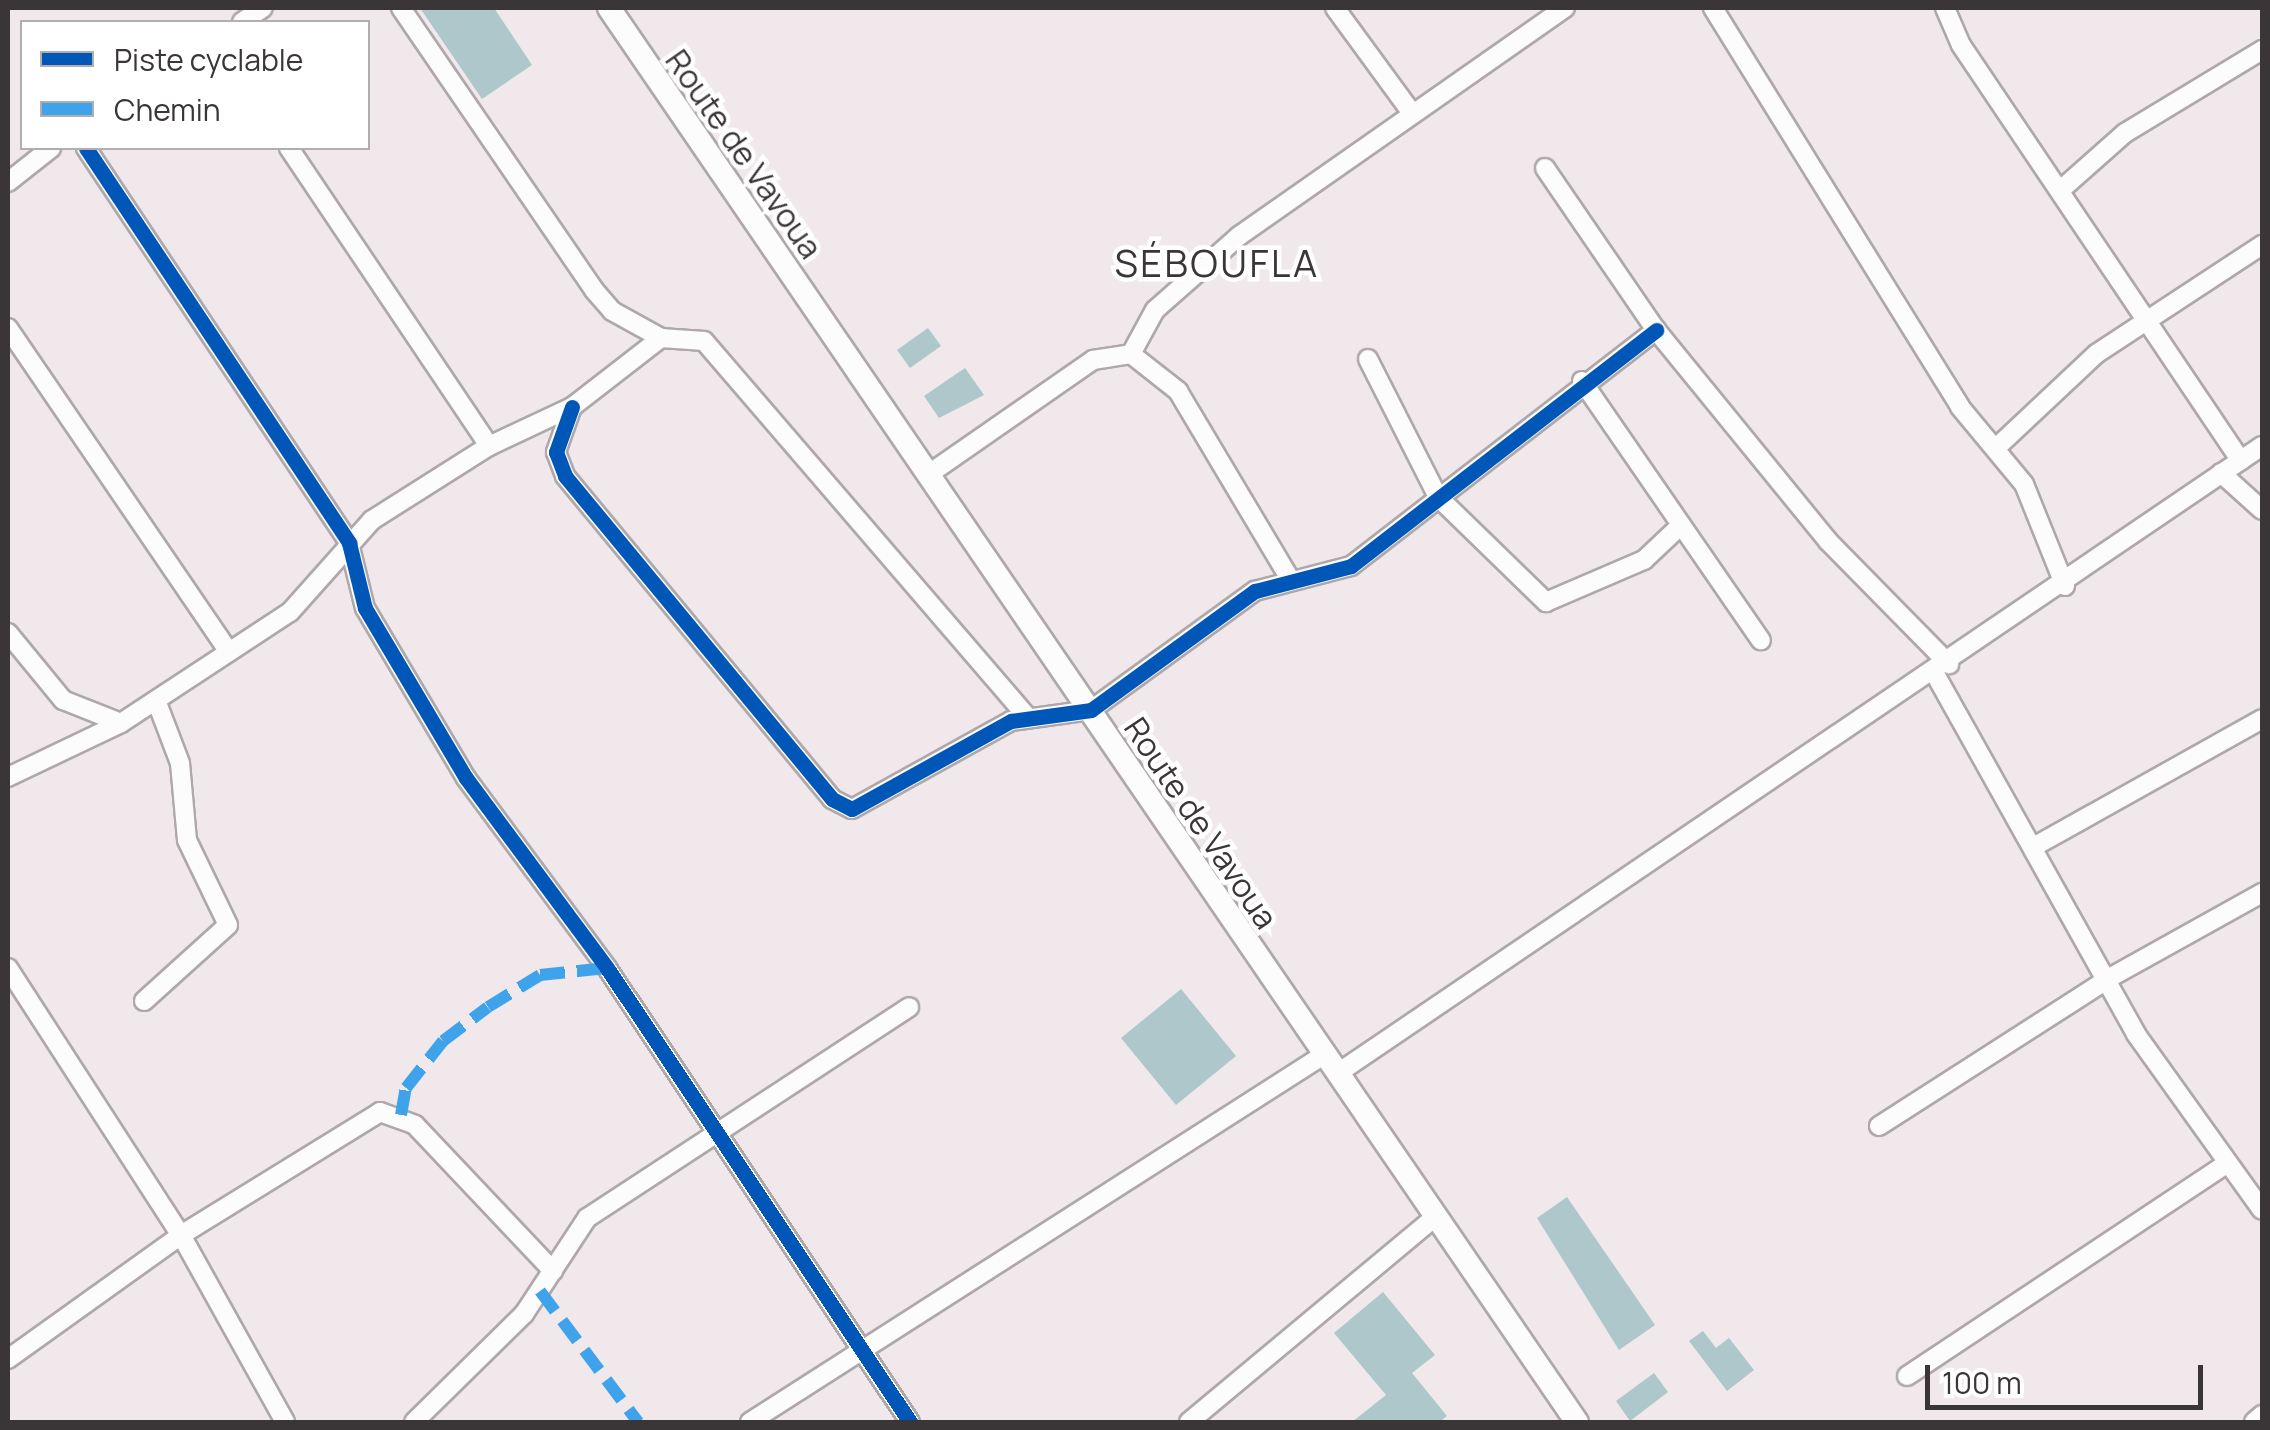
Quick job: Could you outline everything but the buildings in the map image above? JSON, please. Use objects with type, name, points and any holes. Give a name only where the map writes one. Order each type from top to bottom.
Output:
[{"type":"main road","name":"Route de Vavoua","points":[[609,8],[1577,1422]]},
{"type":"street","points":[[401,8],[612,311],[662,338],[704,341],[1026,716]]},
{"type":"street","points":[[1336,8],[1410,109]]},
{"type":"street","points":[[1130,354],[1155,310],[1239,236],[1410,109],[1565,8]]},
{"type":"street","points":[[1713,8],[1960,408],[2024,484],[2065,586]]},
{"type":"street","points":[[1945,8],[1961,45],[2064,187],[2241,462]]},
{"type":"street","points":[[2064,187],[2138,124],[2262,50]]},
{"type":"street","points":[[8,182],[49,150]]},
{"type":"street","points":[[87,150],[349,544],[365,608],[466,778],[717,1132],[858,1351],[910,1422]]},
{"type":"street","points":[[291,150],[489,446]]},
{"type":"street","points":[[1545,168],[1656,330],[1828,541],[1942,669],[2035,846],[2110,976],[2136,1034],[2262,1210]]},
{"type":"street","points":[[1996,448],[2096,354],[2149,323],[2262,245]]},
{"type":"street","points":[[8,328],[229,652]]},
{"type":"street","points":[[572,407],[556,452],[564,476],[844,810],[1026,716],[1091,710],[1255,592],[1290,579],[1350,566],[1582,382],[1656,330]]},
{"type":"street","points":[[8,777],[122,723],[229,652],[310,597],[349,544],[489,446],[572,407],[662,338]]},
{"type":"street","points":[[929,474],[1093,360],[1130,354],[1178,391],[1290,579]]},
{"type":"street","points":[[1368,359],[1438,498],[1546,602],[1644,560],[1682,525]]},
{"type":"street","points":[[1582,382],[1761,640]]},
{"type":"street","points":[[750,1422],[858,1351],[1332,1063],[1942,669],[2262,446]]},
{"type":"street","points":[[2221,474],[2262,510]]},
{"type":"street","points":[[8,633],[63,700],[122,723]]},
{"type":"street","points":[[144,1001],[228,925],[187,840],[180,763],[156,700]]},
{"type":"street","points":[[2035,846],[2262,718]]},
{"type":"street","points":[[1879,1126],[2110,976],[2262,893]]},
{"type":"street","points":[[8,968],[180,1235],[285,1422]]},
{"type":"street","points":[[414,1422],[524,1314],[587,1218],[909,1007]]},
{"type":"street","points":[[8,1360],[180,1235],[380,1112],[415,1125],[553,1272]]},
{"type":"street","points":[[1907,1376],[2228,1162]]},
{"type":"street","points":[[1189,1422],[1436,1216]]},
{"type":"street","points":[[2255,1422],[2262,1415]]},
{"type":"marked path","points":[[401,1115],[406,1088],[443,1041],[488,1007],[540,975],[607,968]]},
{"type":"marked path","points":[[540,1291],[638,1422]]},
{"type":"cycle path","points":[[87,150],[349,543],[365,608],[466,778],[607,968],[910,1422]]},
{"type":"cycle path","points":[[572,407],[556,452],[565,476],[832,799],[852,809],[1011,721],[1091,710],[1255,591],[1351,566],[1656,330]]},
{"type":"district","name":"SÉBOUFLA","points":[[1217,263]]}]
